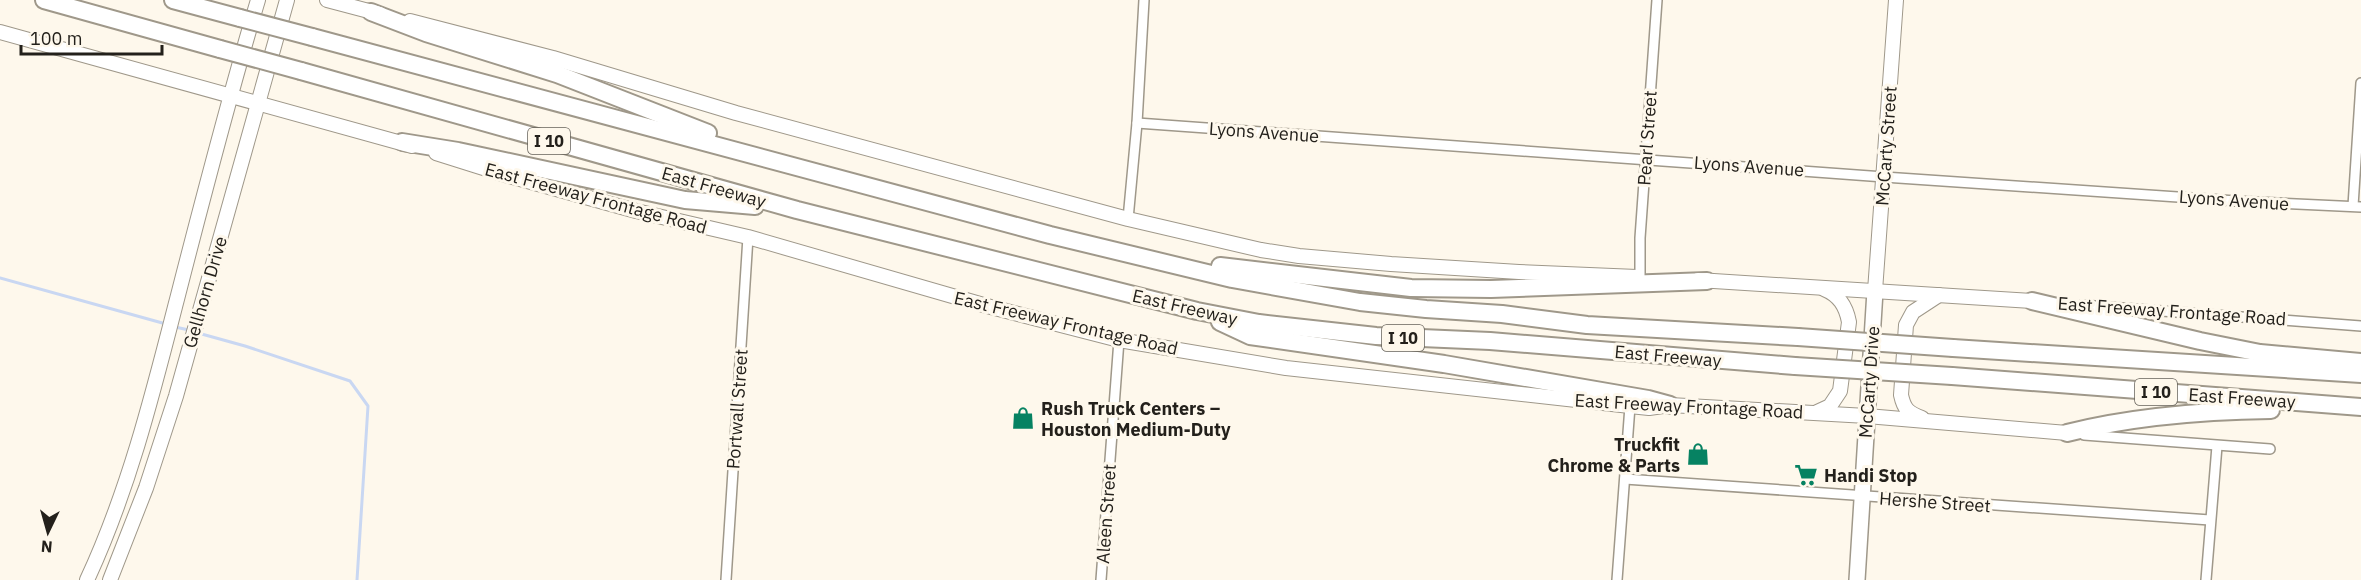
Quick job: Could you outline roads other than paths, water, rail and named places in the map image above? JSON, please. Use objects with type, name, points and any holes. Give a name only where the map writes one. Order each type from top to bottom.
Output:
[{"type":"highway","points":[[29,0],[98,15]]},
{"type":"highway","name":"East Freeway","points":[[44,0],[797,210],[1197,311],[1259,323],[1376,336],[1491,341],[2361,408]]},
{"type":"highway","name":"East Freeway","points":[[178,1],[1132,256],[1232,279],[1360,302],[1502,314],[1587,325],[2361,374]]},
{"type":"highway","points":[[371,12],[426,33],[557,74],[784,163]]},
{"type":"highway","points":[[402,142],[458,151],[685,200],[797,210]]},
{"type":"highway","points":[[1132,256],[1411,288],[1491,289],[1707,281]]},
{"type":"highway","points":[[2032,301],[2237,349],[2293,357],[2361,362]]},
{"type":"highway","points":[[1197,311],[1250,336],[1444,364],[1648,399],[1670,405]]},
{"type":"highway","points":[[2067,433],[2112,422],[2192,414],[2361,408]]},
{"type":"main road","name":"Gellhorn Drive","points":[[89,580],[129,470],[154,390],[230,95],[258,0]]},
{"type":"main road","name":"Gellhorn Drive","points":[[110,580],[149,478],[176,396],[286,0]]},
{"type":"main road","name":"East Freeway Frontage Road","points":[[327,0],[553,58],[736,113],[1128,219],[1250,248],[1299,256],[1518,272],[1816,286],[2032,301]]},
{"type":"main road","name":"McCarty Street","points":[[1875,291],[1896,0]]},
{"type":"main road","name":"East Freeway Frontage Road","points":[[0,32],[402,142],[509,176],[636,211],[748,237],[987,306],[1119,339],[1286,368],[1649,408],[1670,405],[1867,416],[2067,433]]},
{"type":"main road","points":[[190,249],[214,258]]},
{"type":"main road","points":[[1815,413],[1830,406],[1840,391],[1849,322],[1847,310],[1839,297],[1816,286]]},
{"type":"main road","name":"McCarty Drive","points":[[1857,580],[1875,291]]},
{"type":"main road","points":[[1932,422],[1910,414],[1904,406],[1901,395],[1906,325],[1913,312],[1939,295]]},
{"type":"main road","points":[[154,390],[176,396]]},
{"type":"main road","points":[[129,470],[149,478]]},
{"type":"street","points":[[1128,219],[1137,123],[1144,0]]},
{"type":"street","name":"Pearl Street","points":[[1640,277],[1640,238],[1657,0]]},
{"type":"street","points":[[2357,206],[2361,83]]},
{"type":"street","name":"Lyons Avenue","points":[[1137,123],[2236,201],[2357,206]]},
{"type":"street","name":"Portwall Street","points":[[726,580],[748,237]]},
{"type":"street","name":"East Freeway Frontage Road","points":[[2032,301],[2361,326]]},
{"type":"street","name":"Aleen Street","points":[[1101,580],[1119,339]]},
{"type":"street","points":[[1617,580],[1630,406]]},
{"type":"street","name":"East Freeway Frontage Road","points":[[2067,433],[2270,449]]},
{"type":"street","points":[[2206,580],[2217,446]]},
{"type":"street","name":"Hershe Street","points":[[1625,479],[2210,520]]},
{"type":"waterway","points":[[0,278],[166,324]]},
{"type":"waterway","points":[[175,327],[189,330]]},
{"type":"waterway","points":[[198,333],[350,381],[368,406],[357,580]]},
{"type":"place","name":"Rush Truck Centers – Houston Medium-Duty","points":[[1023,418]]},
{"type":"place","name":"Truckfit Chrome & Parts","points":[[1698,454]]},
{"type":"place","name":"Handi Stop","points":[[1806,475]]}]
